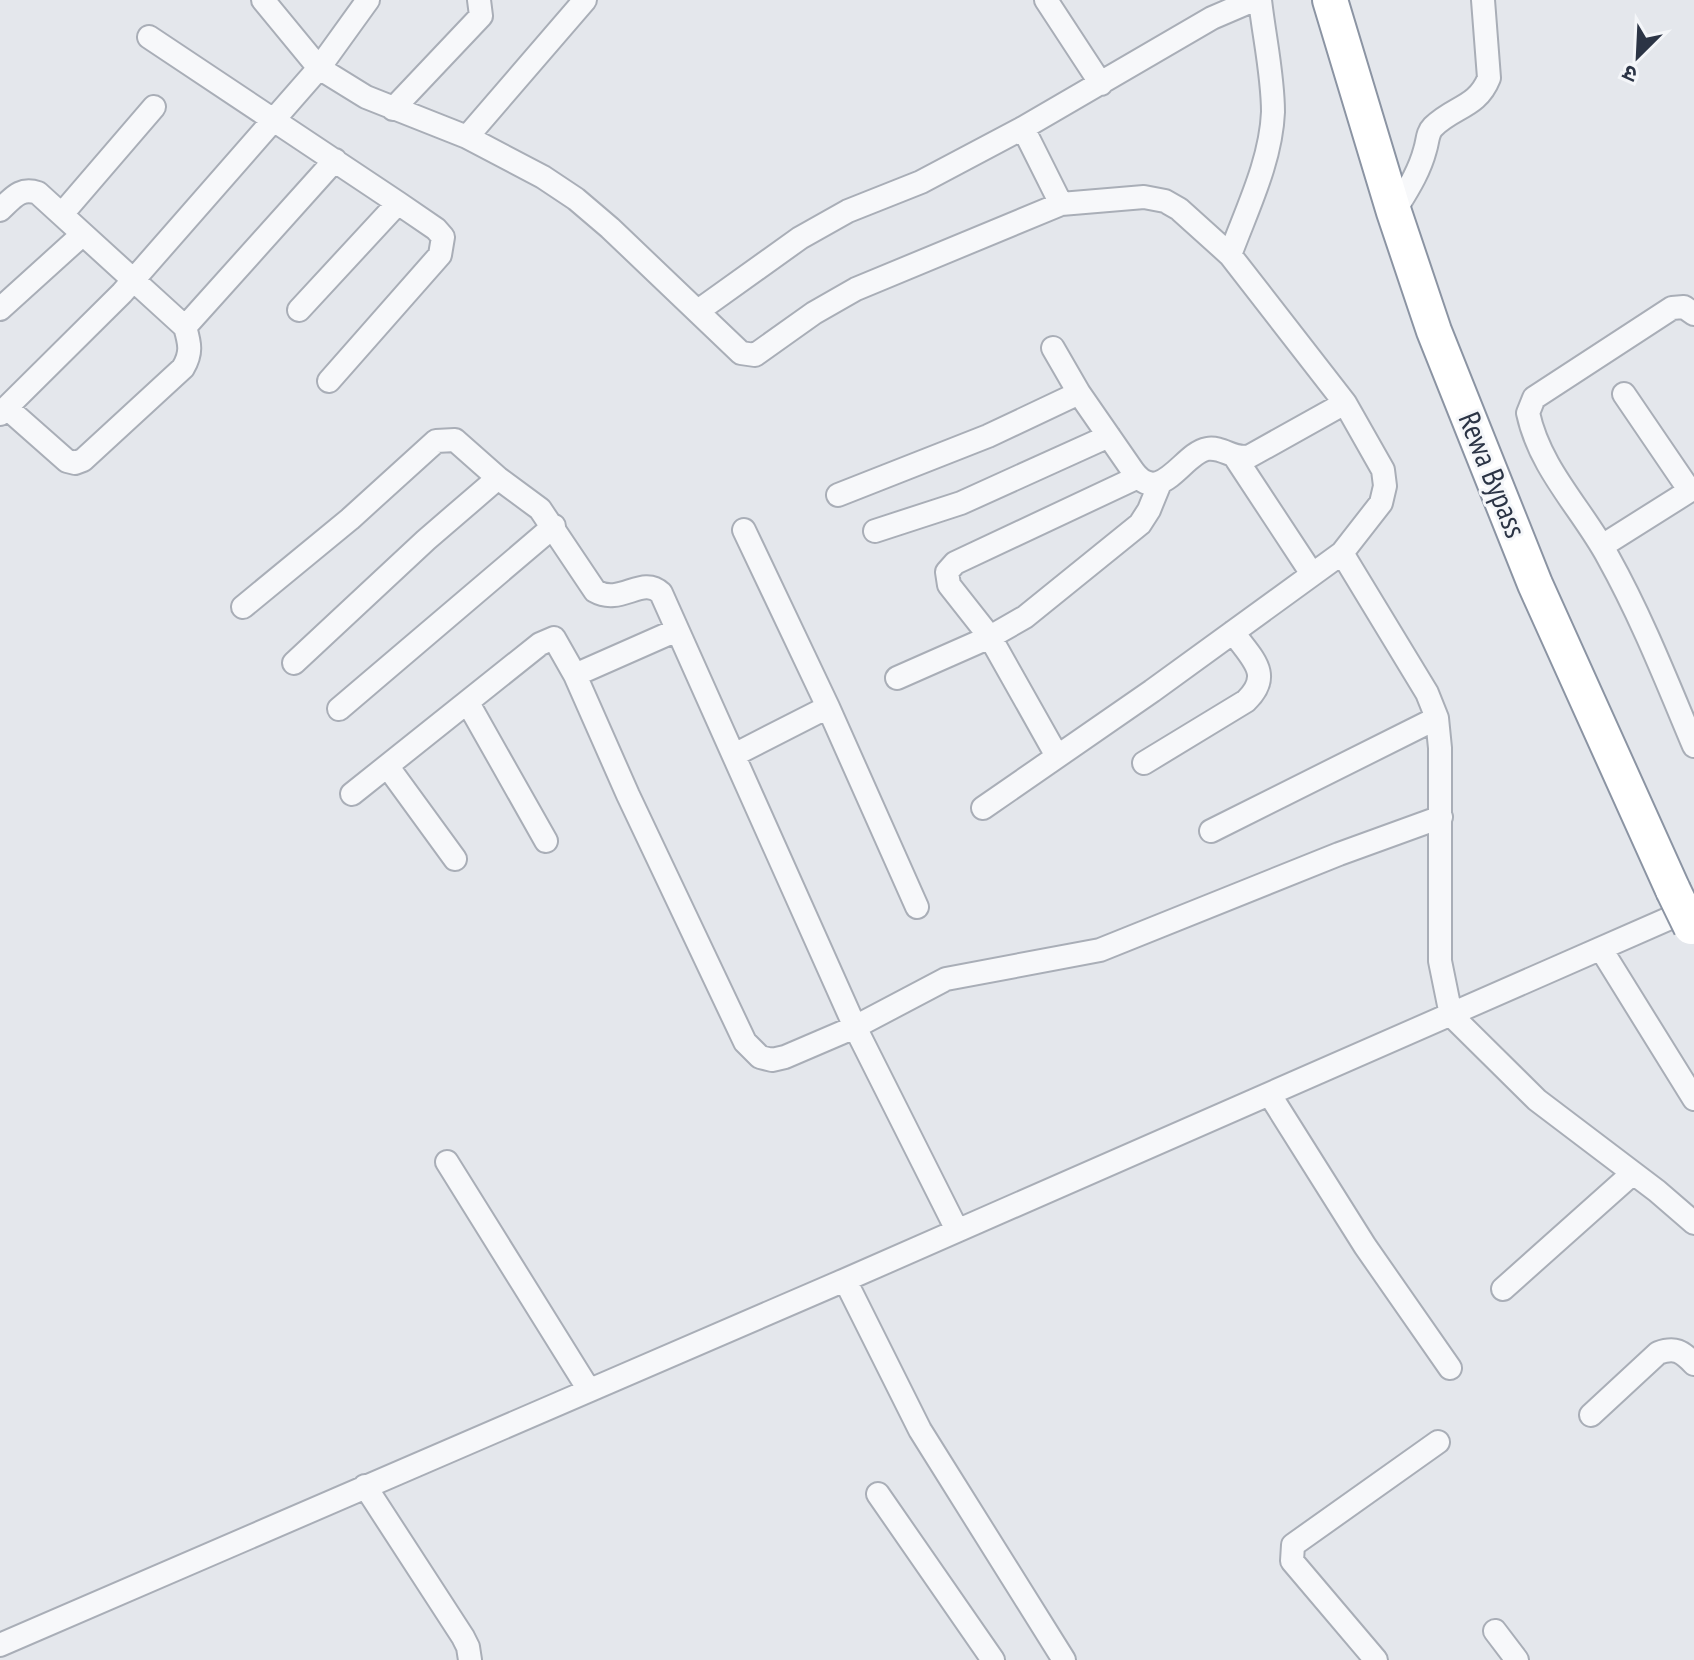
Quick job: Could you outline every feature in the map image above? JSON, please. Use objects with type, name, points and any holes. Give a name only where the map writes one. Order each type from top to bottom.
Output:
[{"type":"highway","name":"Rewa Bypass","points":[[1330,0],[1394,212],[1434,331],[1535,584],[1688,915]]},
{"type":"street","points":[[0,210],[18,192],[28,190],[38,193],[132,281],[185,327],[190,357],[183,368],[83,460],[75,463],[67,461],[4,411],[132,281],[319,68],[368,0]]},
{"type":"street","points":[[393,109],[481,16],[479,0]]},
{"type":"street","points":[[467,137],[585,0]]},
{"type":"street","points":[[1046,0],[1101,84]]},
{"type":"street","points":[[698,311],[800,238],[848,211],[921,182],[1023,128],[1101,84],[1207,9],[1257,0],[1273,109],[1271,134],[1230,255]]},
{"type":"street","points":[[1394,212],[1419,172],[1428,134],[1434,126],[1481,95],[1486,86],[1489,78],[1483,0]]},
{"type":"street","points":[[266,1],[319,68],[366,97],[467,137],[543,177],[576,199],[741,353],[755,355],[814,313],[856,289],[1061,204],[1144,197],[1165,201],[1179,209],[1230,255],[1345,403],[1383,470],[1385,486],[1381,503],[1342,553],[983,808]]},
{"type":"street","points":[[149,37],[335,160],[443,237],[440,255],[329,381]]},
{"type":"street","points":[[62,214],[154,107]]},
{"type":"street","points":[[1023,128],[1061,204]]},
{"type":"street","points":[[185,327],[335,160]]},
{"type":"street","points":[[299,310],[398,203]]},
{"type":"street","points":[[0,309],[83,234]]},
{"type":"street","points":[[1694,314],[1684,307],[1672,308],[1534,398],[1530,404],[1529,419],[1562,491],[1602,546],[1631,597],[1694,746]]},
{"type":"street","points":[[1053,348],[1079,393],[1138,477],[1160,483]]},
{"type":"street","points":[[838,495],[974,442],[1079,393]]},
{"type":"street","points":[[1602,546],[1692,490],[1624,394]]},
{"type":"street","points":[[897,678],[990,637],[1025,617],[1120,543],[1140,524],[1160,483],[1202,450],[1219,450],[1235,457],[1250,456],[1345,403]]},
{"type":"street","points":[[875,531],[961,503],[1109,436]]},
{"type":"street","points":[[243,607],[350,519],[436,441],[455,440],[498,478],[540,509],[595,591],[615,597],[652,586],[661,593],[855,1027],[957,1230]]},
{"type":"street","points":[[1235,457],[1312,574]]},
{"type":"street","points":[[1057,756],[990,637],[949,585],[947,572],[955,563],[1138,477]]},
{"type":"street","points":[[294,663],[426,540],[498,478]]},
{"type":"street","points":[[339,709],[554,526]]},
{"type":"street","points":[[744,530],[828,707],[917,907]]},
{"type":"street","points":[[1342,553],[1427,693],[1437,718],[1441,817],[1440,961],[1451,1015],[1537,1100],[1694,1223]]},
{"type":"street","points":[[575,675],[677,630]]},
{"type":"street","points":[[1144,763],[1246,701],[1258,689],[1257,666],[1233,632]]},
{"type":"street","points":[[352,794],[551,637],[558,640],[728,1008],[752,1051],[772,1060],[855,1027],[946,979],[1100,950],[1339,854],[1441,817]]},
{"type":"street","points":[[468,703],[546,841]]},
{"type":"street","points":[[734,755],[828,707]]},
{"type":"street","points":[[1211,831],[1437,718]]},
{"type":"street","points":[[388,767],[455,859]]},
{"type":"street","points":[[0,1645],[1601,949],[1688,915]]},
{"type":"street","points":[[1601,949],[1694,1099]]},
{"type":"street","points":[[1270,1095],[1365,1246],[1450,1368]]},
{"type":"street","points":[[447,1162],[589,1390]]},
{"type":"street","points":[[1503,1289],[1633,1173]]},
{"type":"street","points":[[845,1280],[920,1430],[1064,1660]]},
{"type":"street","points":[[1591,1415],[1658,1353],[1670,1349],[1682,1351],[1694,1364]]},
{"type":"street","points":[[1376,1660],[1292,1561],[1293,1545],[1438,1442]]},
{"type":"street","points":[[365,1486],[463,1637],[470,1660]]},
{"type":"street","points":[[878,1494],[993,1660]]},
{"type":"street","points":[[1495,1631],[1517,1660]]}]
